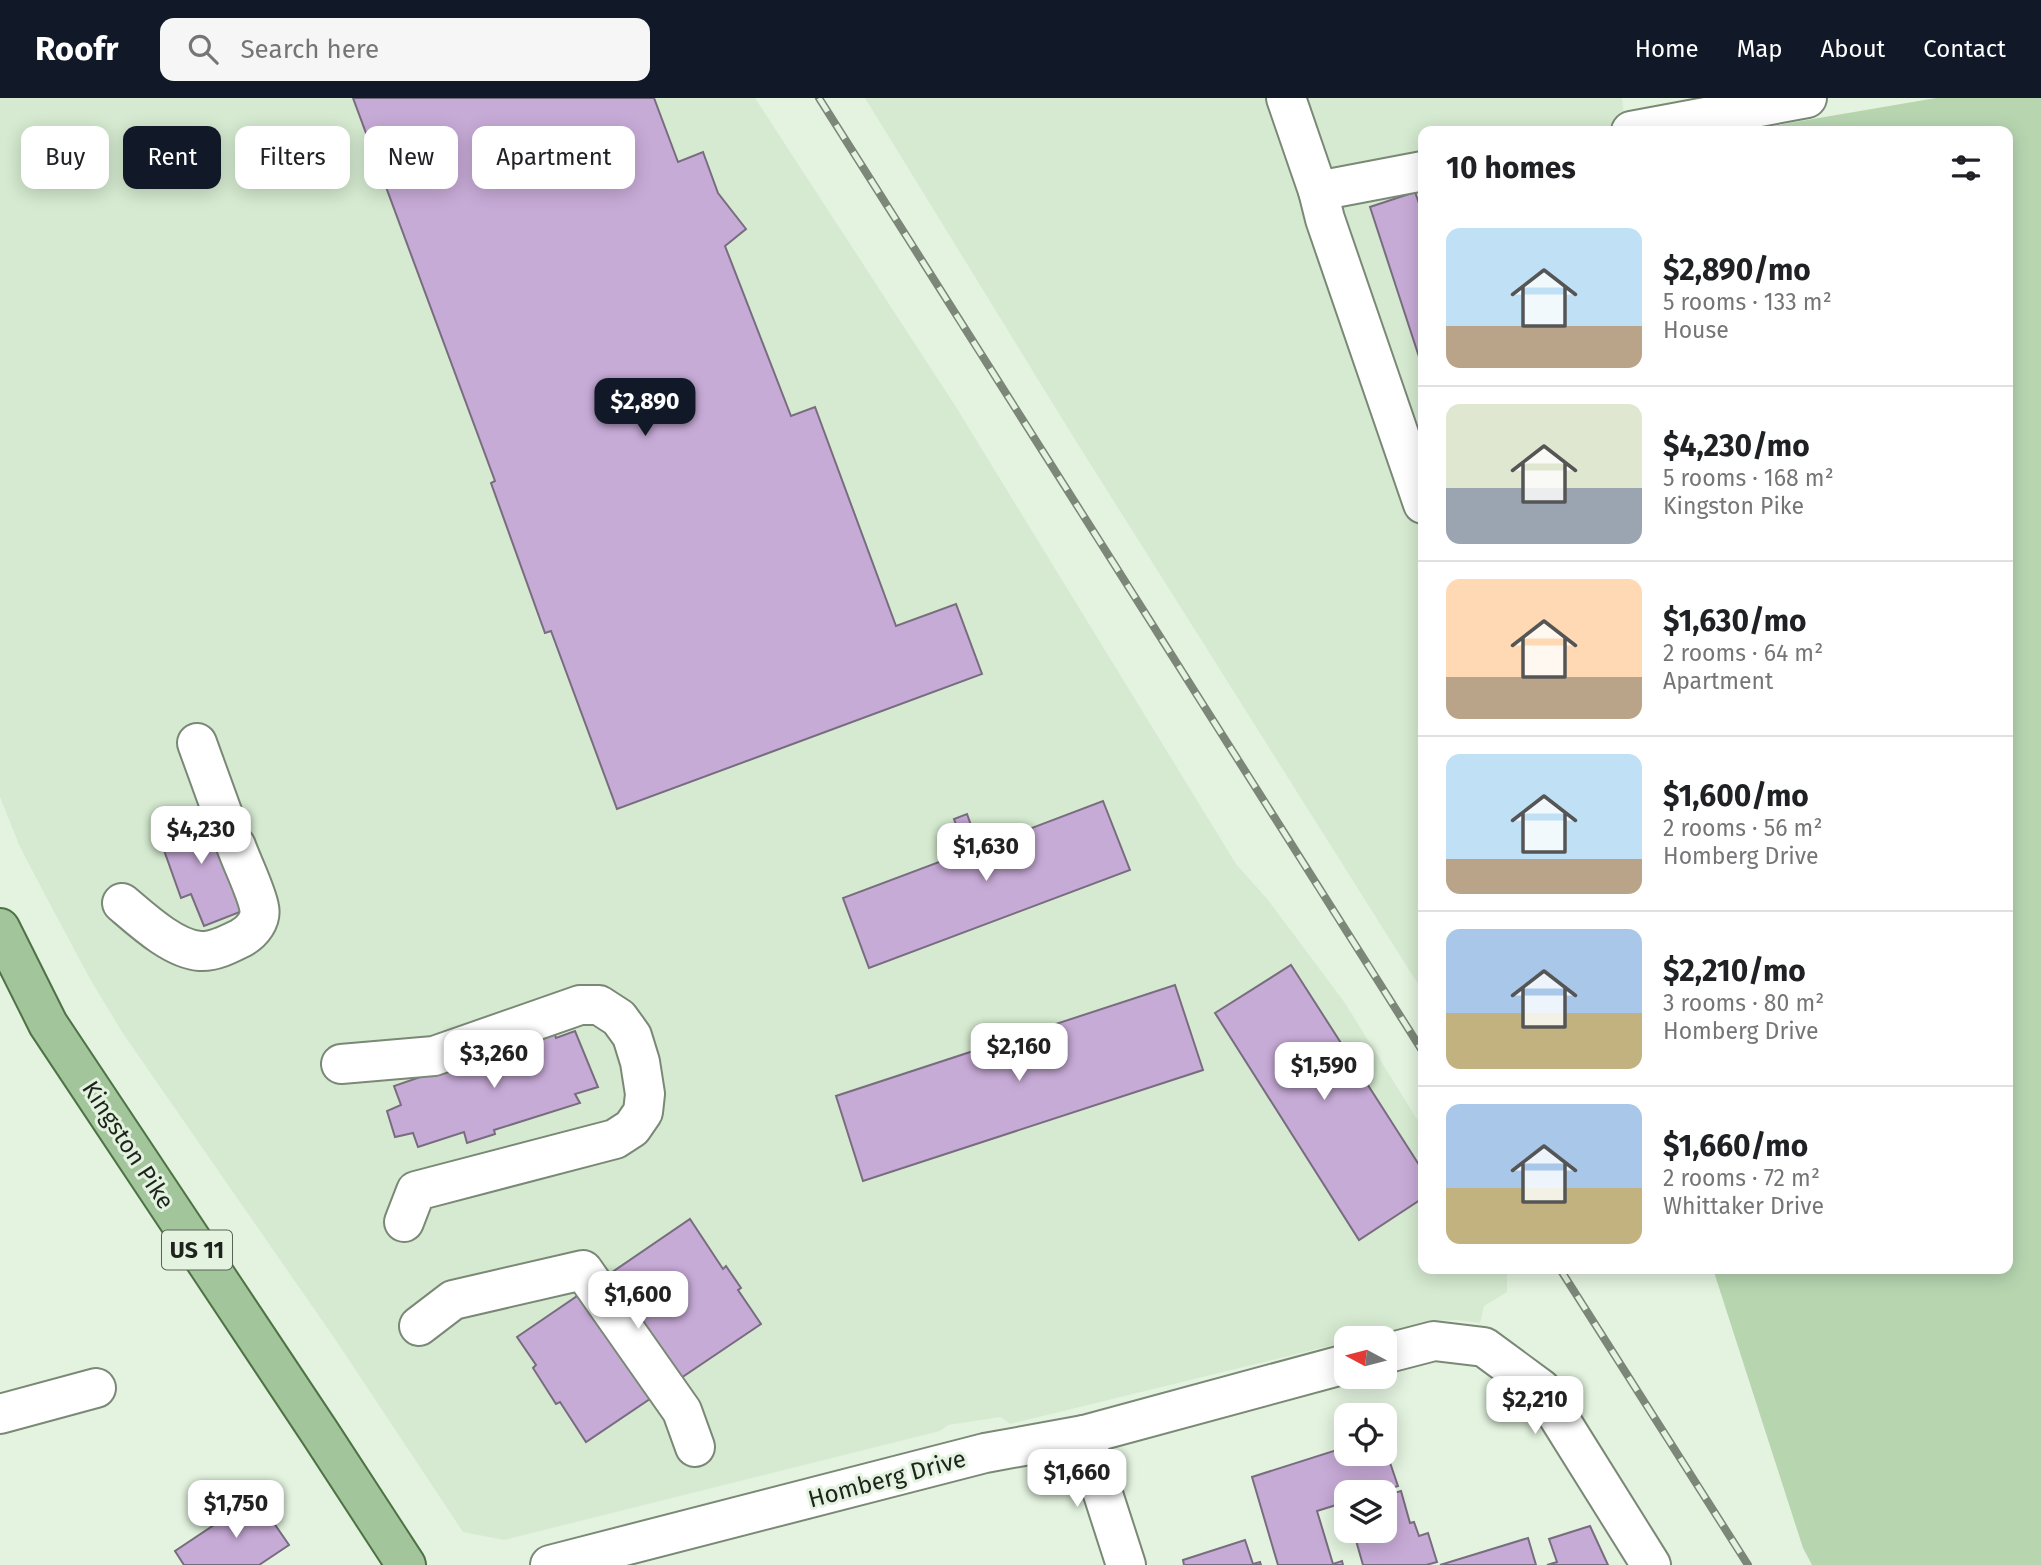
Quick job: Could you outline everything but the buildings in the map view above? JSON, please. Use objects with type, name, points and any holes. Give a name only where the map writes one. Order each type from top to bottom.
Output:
[{"type":"main road","name":"Kingston Pike","points":[[0,928],[48,1024],[406,1565]]},
{"type":"street","points":[[1286,98],[1418,490]]},
{"type":"street","points":[[1658,126],[1807,98]]},
{"type":"street","points":[[1318,191],[1418,172]]},
{"type":"street","points":[[122,903],[147,925],[186,947],[202,951],[227,946],[247,935],[257,923],[260,909],[197,743]]},
{"type":"street","points":[[341,1064],[434,1056],[580,1005],[599,1005],[619,1018],[632,1037],[640,1062],[645,1094],[643,1112],[632,1128],[615,1139],[416,1191],[404,1222]]},
{"type":"street","points":[[419,1326],[453,1300],[583,1270],[682,1411],[695,1447]]},
{"type":"street","points":[[1397,1351],[1434,1341],[1485,1347],[1541,1389],[1651,1565]]},
{"type":"street","name":"Homberg Drive","points":[[550,1565],[985,1453],[1084,1435],[1334,1367]]},
{"type":"street","points":[[0,1413],[96,1388]]},
{"type":"street","points":[[1084,1435],[1126,1565]]},
{"type":"shaded area","points":[[0,98],[755,98],[956,407],[1236,864],[1268,900],[1345,1003],[1418,1121],[1418,1274],[1507,1274],[1507,1292],[1484,1306],[1480,1323],[1433,1321],[1397,1330],[1397,1326],[1334,1326],[1334,1345],[1010,1424],[1001,1417],[948,1425],[940,1431],[504,1540],[463,1532],[335,1339],[122,1032],[90,979],[20,847],[0,797]]},
{"type":"shaded area","points":[[865,98],[1622,98],[1625,126],[1418,126],[1418,984],[1074,438]]},
{"type":"shaded area","points":[[1936,98],[2041,98],[2041,1565],[1812,1565],[1803,1548],[1715,1274],[2013,1274],[2013,126],[1772,126]]},
{"type":"railway","points":[[819,98],[1418,1044]]},
{"type":"railway","points":[[1563,1274],[1748,1565]]}]
